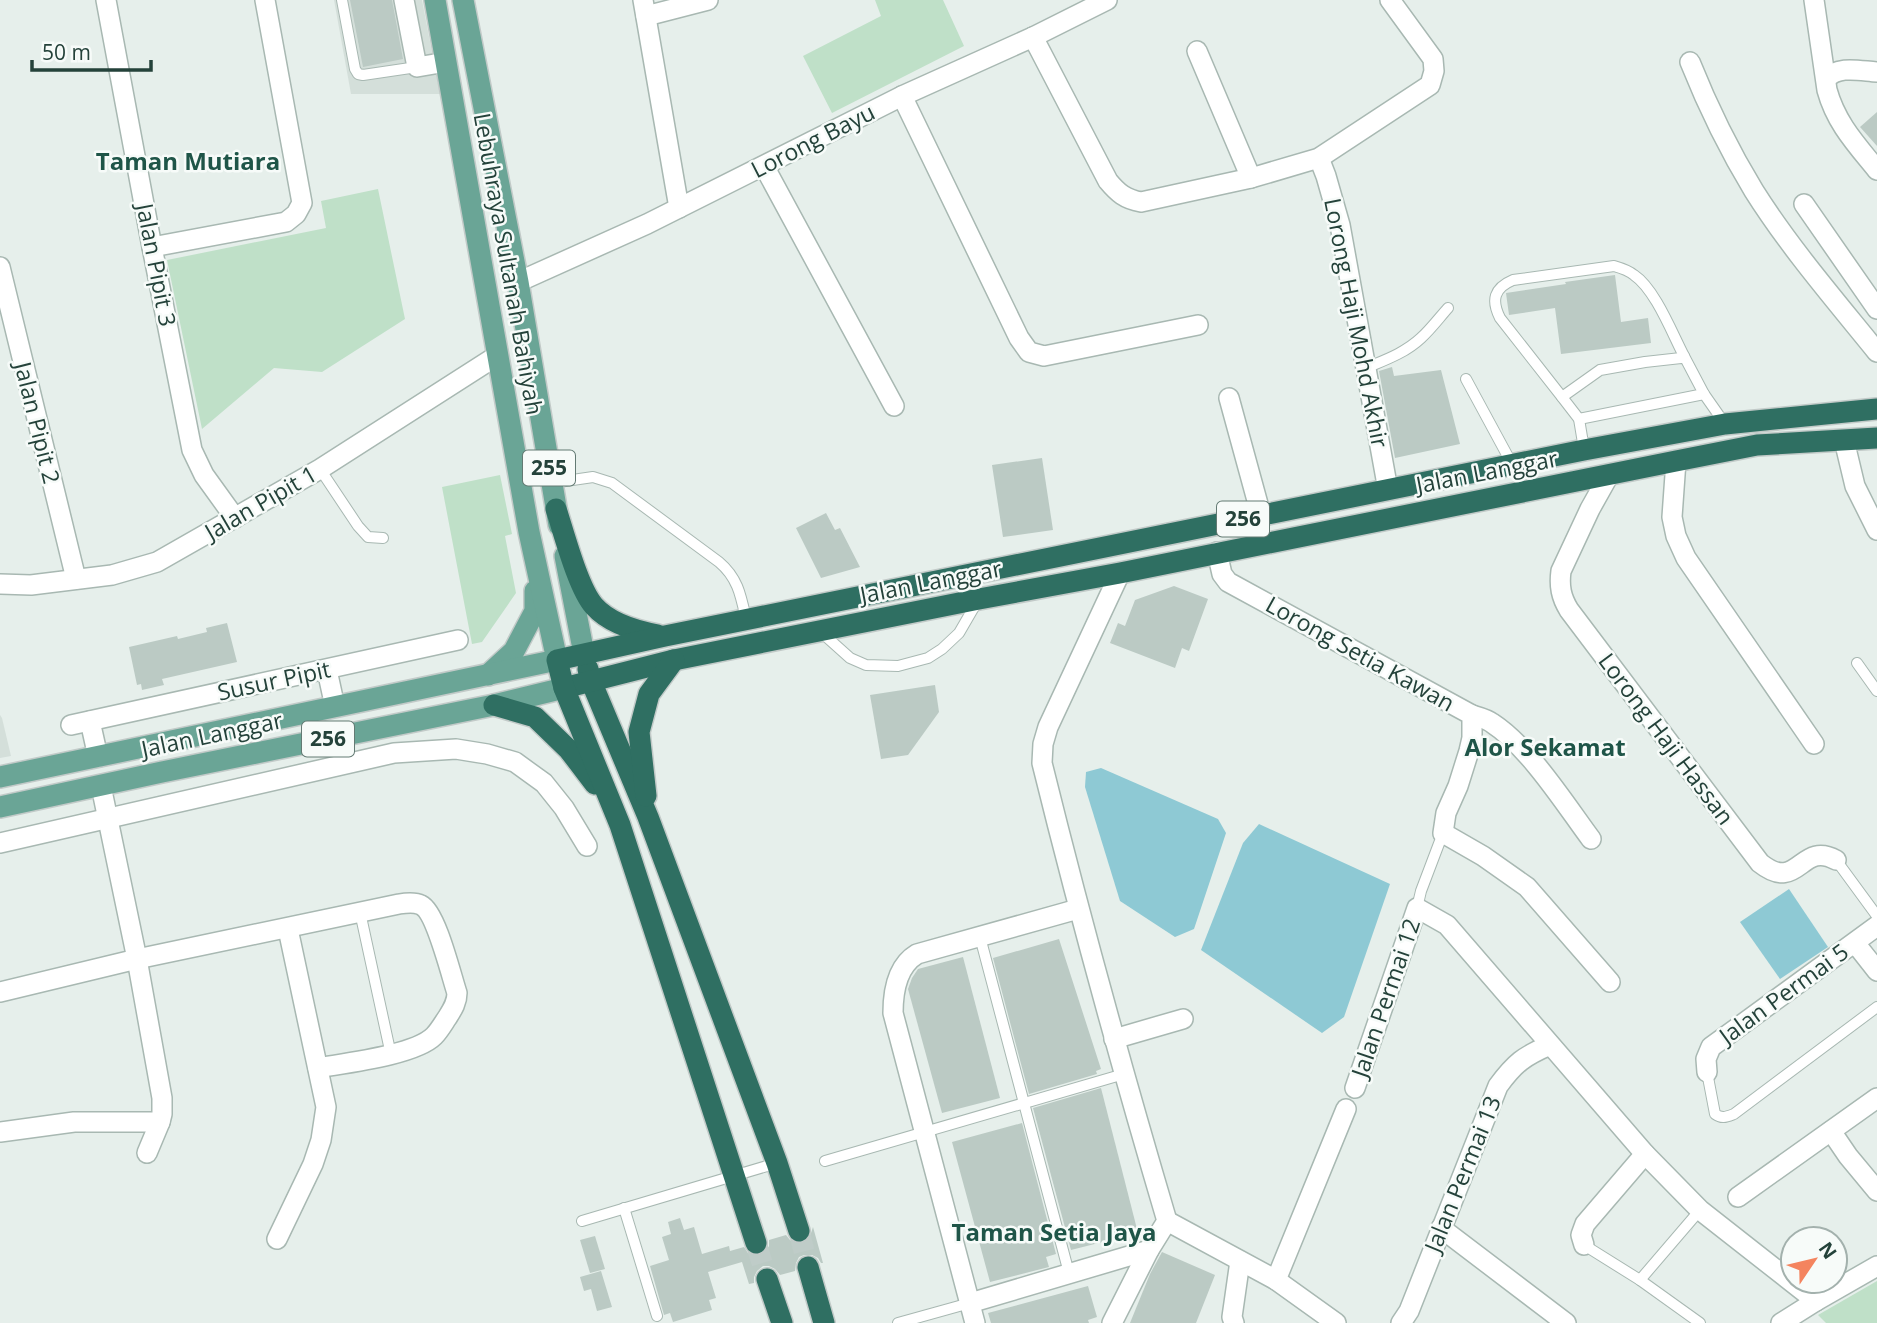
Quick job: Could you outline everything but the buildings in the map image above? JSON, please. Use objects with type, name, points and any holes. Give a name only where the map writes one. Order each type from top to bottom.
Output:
[{"type":"highway","name":"Jalan Langgar","points":[[557,660],[746,619],[1584,450],[1725,424],[1877,409]]},
{"type":"highway","points":[[1823,415],[1836,425],[1835,441]]},
{"type":"highway","name":"Jalan Langgar","points":[[564,688],[674,660],[1757,445],[1877,438]]},
{"type":"highway","points":[[556,509],[582,585],[594,606],[615,621],[639,632],[665,636]]},
{"type":"highway","name":"255","points":[[584,654],[591,681]]},
{"type":"highway","name":"255","points":[[557,660],[564,688]]},
{"type":"highway","points":[[648,817],[639,732],[649,694],[674,660]]},
{"type":"highway","points":[[591,681],[648,817],[777,1163],[799,1231]]},
{"type":"highway","points":[[564,688],[620,825],[757,1243]]},
{"type":"highway","points":[[494,705],[535,718],[595,784],[620,825]]},
{"type":"highway","points":[[808,1267],[824,1323]]},
{"type":"highway","points":[[767,1279],[782,1323]]},
{"type":"main road","name":"Lebuhraya Sultanah Bahiyah","points":[[435,0],[529,532],[557,660]]},
{"type":"main road","name":"Lebuhraya Sultanah Bahiyah","points":[[463,0],[518,282],[556,509],[584,654]]},
{"type":"main road","points":[[478,238],[496,261],[518,282],[503,306],[496,346]]},
{"type":"main road","points":[[486,676],[514,651],[535,611],[529,532]]},
{"type":"main road","name":"Jalan Langgar","points":[[0,777],[557,660]]},
{"type":"main road","name":"Jalan Langgar","points":[[0,807],[99,799],[162,772],[494,705],[564,688]]},
{"type":"main road","points":[[76,762],[82,763],[97,775],[99,799]]},
{"type":"street","name":"Jalan Pipit 3","points":[[106,0],[192,450],[204,475],[235,518]]},
{"type":"street","points":[[152,247],[286,222],[296,214],[302,203],[265,0]]},
{"type":"street","points":[[404,0],[416,67],[446,62]]},
{"type":"street","points":[[679,208],[645,8],[708,0]]},
{"type":"street","name":"Lorong Bayu","points":[[518,282],[679,208],[902,96],[1033,37],[1107,0]]},
{"type":"street","points":[[1033,37],[1108,181],[1118,194],[1141,202],[1251,178],[1319,158],[1430,85],[1434,71],[1433,59],[1390,0]]},
{"type":"street","points":[[1814,0],[1830,102],[1844,130],[1877,170]]},
{"type":"street","points":[[1197,51],[1251,178]]},
{"type":"street","points":[[1690,62],[1720,131],[1755,192],[1793,246],[1877,352]]},
{"type":"street","points":[[1826,79],[1831,72],[1840,70],[1877,72]]},
{"type":"street","points":[[902,96],[1019,338],[1029,352],[1044,356],[1198,325]]},
{"type":"street","name":"Lorong Haji Mohd Akhir","points":[[1319,158],[1340,225],[1388,489]]},
{"type":"street","points":[[764,166],[894,406]]},
{"type":"street","points":[[1804,204],[1877,309]]},
{"type":"street","name":"Jalan Pipit 2","points":[[0,267],[7,328],[76,579]]},
{"type":"street","name":"Jalan Pipit 1","points":[[0,584],[31,584],[112,575],[157,562],[320,469],[496,346]]},
{"type":"street","points":[[1229,398],[1261,515]]},
{"type":"street","points":[[1835,441],[1877,530]]},
{"type":"street","points":[[1676,461],[1672,517],[1676,536],[1686,558],[1814,744]]},
{"type":"street","name":"Lorong Haji Hassan","points":[[1609,475],[1561,571],[1561,594],[1569,610],[1760,863],[1768,870],[1782,874],[1816,856],[1823,855],[1836,860]]},
{"type":"street","name":"Lorong Setia Kawan","points":[[1217,552],[1222,574],[1228,582],[1472,715],[1469,751],[1446,813],[1443,833]]},
{"type":"street","points":[[1120,573],[1048,727],[1043,744],[1042,763],[1124,1074],[1167,1221],[1276,1280],[1336,1323]]},
{"type":"street","name":"Susur Pipit","points":[[71,725],[458,640]]},
{"type":"street","points":[[327,670],[335,707]]},
{"type":"street","points":[[1472,715],[1492,723],[1515,742],[1545,776],[1591,839]]},
{"type":"street","points":[[90,721],[98,757]]},
{"type":"street","points":[[0,843],[99,799],[394,753],[456,749],[515,762],[544,783],[564,808],[587,846]]},
{"type":"street","points":[[99,799],[137,959],[162,1098],[160,1122],[147,1153]]},
{"type":"street","points":[[1443,833],[1483,856],[1527,887],[1610,982]]},
{"type":"street","points":[[0,992],[137,959],[360,912],[408,903],[422,905],[436,926],[457,993],[454,1006],[433,1038],[423,1044],[391,1055],[318,1068]]},
{"type":"street","points":[[1417,908],[1447,925],[1645,1154],[1700,1210],[1816,1301]]},
{"type":"street","name":"Jalan Permai 12","points":[[1355,1088],[1417,908]]},
{"type":"street","points":[[975,1323],[893,1013],[895,986],[909,959],[916,954],[1079,909]]},
{"type":"street","name":"Jalan Permai 5","points":[[1707,1072],[1706,1059],[1712,1047],[1877,926]]},
{"type":"street","points":[[277,1239],[303,1186],[321,1140],[326,1107],[288,929]]},
{"type":"street","points":[[1855,943],[1877,971]]},
{"type":"street","points":[[1114,1039],[1183,1019]]},
{"type":"street","name":"Jalan Permai 13","points":[[1401,1323],[1409,1311],[1498,1086],[1529,1054],[1550,1045]]},
{"type":"street","points":[[1738,1197],[1877,1098]]},
{"type":"street","points":[[1276,1280],[1346,1109]]},
{"type":"street","points":[[0,1132],[75,1122],[160,1122]]},
{"type":"street","points":[[1830,1131],[1877,1191]]},
{"type":"street","points":[[1584,1245],[1581,1235],[1585,1224],[1645,1154]]},
{"type":"street","points":[[1112,1323],[1167,1221]]},
{"type":"street","points":[[1441,1228],[1566,1323]]},
{"type":"street","points":[[970,1303],[1149,1250]]},
{"type":"street","points":[[1234,1323],[1232,1317],[1240,1261]]},
{"type":"street","points":[[1781,1323],[1877,1266]]},
{"type":"lane","points":[[342,0],[358,74],[416,67]]},
{"type":"lane","points":[[1584,450],[1579,419],[1500,318],[1495,297],[1502,284],[1513,280],[1614,266],[1635,275],[1651,292],[1704,394],[1725,424]]},
{"type":"lane","points":[[1365,368],[1411,346],[1422,338],[1448,308]]},
{"type":"lane","points":[[1562,397],[1600,370],[1684,356]]},
{"type":"lane","points":[[1466,379],[1512,464]]},
{"type":"lane","points":[[1579,419],[1704,394]]},
{"type":"lane","points":[[320,469],[368,537],[383,538]]},
{"type":"lane","points":[[552,483],[593,477],[612,484],[731,573],[739,588],[746,619]]},
{"type":"lane","points":[[820,631],[850,659],[866,665],[898,666],[928,658],[942,649],[960,633],[979,599]]},
{"type":"lane","points":[[1857,663],[1877,691]]},
{"type":"lane","points":[[1417,908],[1443,833]]},
{"type":"lane","name":"Lorong Haji Hassan","points":[[1836,860],[1877,916]]},
{"type":"lane","points":[[360,912],[391,1055]]},
{"type":"lane","points":[[980,936],[1069,1273]]},
{"type":"lane","points":[[1707,1072],[1715,1114],[1725,1118],[1877,1007]]},
{"type":"lane","points":[[825,1161],[1124,1074]]},
{"type":"lane","points":[[582,1221],[777,1163]]},
{"type":"lane","points":[[624,1208],[657,1316]]},
{"type":"lane","points":[[1640,1280],[1700,1210]]},
{"type":"lane","points":[[1584,1245],[1640,1280],[1700,1323]]},
{"type":"lane","points":[[898,1323],[970,1303]]},
{"type":"shaded area","points":[[334,0],[422,0],[440,94],[351,94]]},
{"type":"shaded area","points":[[0,715],[11,756],[0,758]]},
{"type":"green space","points":[[875,0],[943,0],[964,46],[832,113],[803,56],[881,16]]},
{"type":"green space","points":[[378,189],[405,319],[322,372],[274,368],[202,429],[167,260],[326,228],[321,201]]},
{"type":"green space","points":[[500,475],[512,534],[505,536],[516,593],[482,642],[472,644],[442,487]]},
{"type":"green space","points":[[1877,1281],[1877,1323],[1826,1323],[1818,1315]]},
{"type":"water","points":[[1101,768],[1218,819],[1226,833],[1194,929],[1175,937],[1120,901],[1085,787],[1086,772]]},
{"type":"water","points":[[1259,824],[1390,884],[1344,1017],[1322,1033],[1201,950],[1243,843]]},
{"type":"water","points":[[1789,889],[1828,947],[1780,979],[1740,922]]},
{"type":"tunnel","points":[[799,1231],[808,1267]]},
{"type":"tunnel","points":[[756,1243],[767,1279]]},
{"type":"district","name":"Taman Mutiara","points":[[188,162]]},
{"type":"district","name":"Alor Sekamat","points":[[1545,748]]},
{"type":"district","name":"Taman Setia Jaya","points":[[1054,1233]]}]
